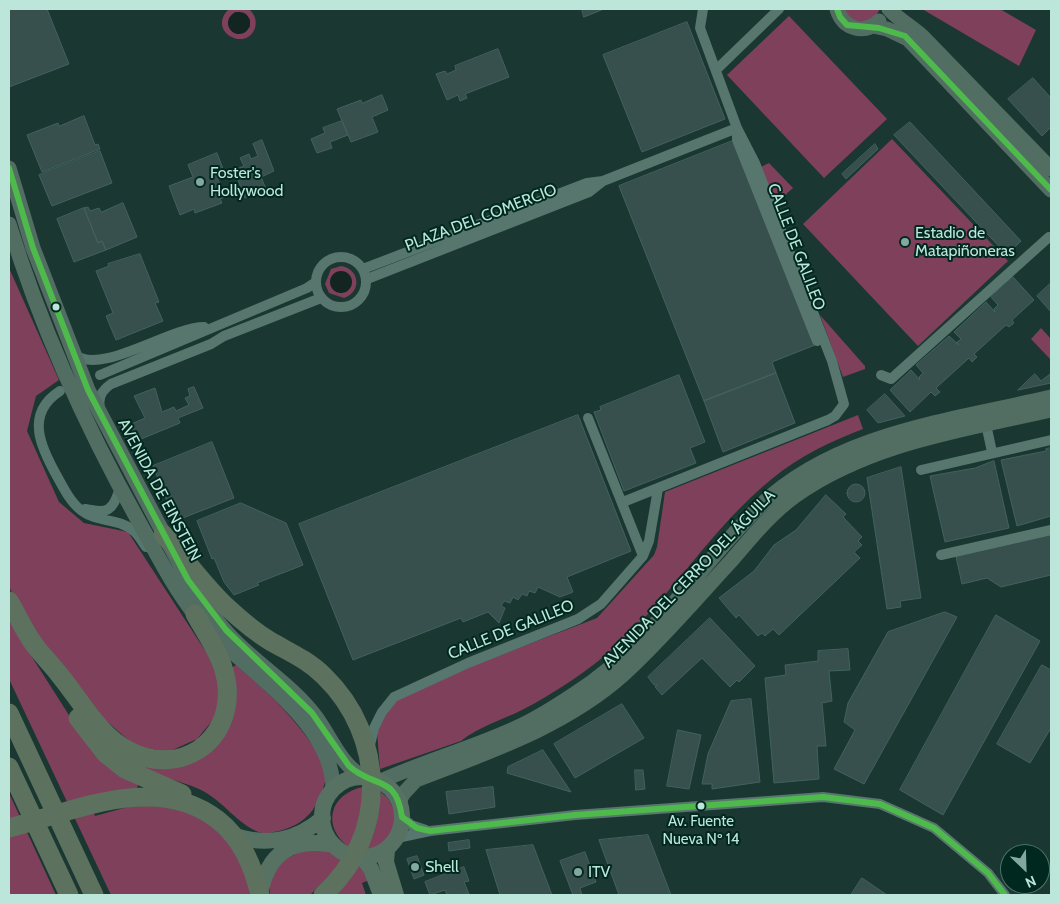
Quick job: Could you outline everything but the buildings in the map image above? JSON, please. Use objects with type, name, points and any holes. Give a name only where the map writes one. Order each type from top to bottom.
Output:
[{"type":"highway","points":[[163,534],[228,608],[268,640],[313,666],[335,687],[353,712],[369,751],[371,798],[364,832],[346,868],[323,895]]},
{"type":"highway","points":[[9,602],[50,676],[105,753],[125,769],[143,778],[179,790],[222,823],[235,836],[245,851],[260,895]]},
{"type":"highway","points":[[35,646],[58,672],[93,718],[115,742],[128,750],[150,759],[186,757],[206,745],[221,726],[228,706],[227,684],[223,666],[194,614]]},
{"type":"highway","points":[[9,713],[94,895]]},
{"type":"highway","points":[[9,767],[69,895]]},
{"type":"highway","points":[[12,827],[101,802],[130,797],[154,796],[173,798],[195,804]]},
{"type":"main road","points":[[339,849],[324,828],[324,805],[333,789],[345,781],[362,776],[381,781],[392,790],[400,810],[386,862],[396,895]]},
{"type":"main road","points":[[235,836],[257,842],[283,840],[306,831],[323,818]]},
{"type":"main road","points":[[260,895],[266,871],[276,856],[285,850],[315,842],[363,858],[372,869],[381,895]]},
{"type":"main road","points":[[363,858],[392,844]]},
{"type":"street","name":"CALLE DE GALILEO","points":[[369,751],[374,728],[382,712],[394,697],[459,667],[591,612],[643,556],[649,541],[658,489],[835,416],[844,404],[844,399],[834,376],[826,364],[737,140],[737,128],[700,28],[703,9]]},
{"type":"street","points":[[716,70],[779,9]]},
{"type":"street","points":[[837,9],[843,21],[849,26],[857,29],[872,26],[887,29],[908,39],[1051,190]]},
{"type":"street","points":[[872,26],[882,18],[887,9],[899,20],[913,27]]},
{"type":"street","points":[[899,9],[913,27],[1051,169]]},
{"type":"street","name":"PLAZA DEL COMERCIO","points":[[365,274],[589,192],[603,181],[737,128]]},
{"type":"street","name":"AVENIDA DE EINSTEIN","points":[[9,168],[33,248],[72,352],[103,422],[188,580],[215,618],[233,638],[309,709],[350,767],[362,776]]},
{"type":"street","name":"AVENIDA DE EINSTEIN","points":[[9,224],[39,314],[86,420],[120,488],[174,584],[194,614],[210,632],[305,722],[331,765],[333,789]]},
{"type":"street","points":[[881,375],[891,379],[1049,237]]},
{"type":"street","points":[[350,257],[365,274],[364,294],[351,305],[335,307],[321,298],[316,282],[320,267],[332,258],[350,257]]},
{"type":"street","points":[[224,336],[213,337],[140,364],[96,376],[307,288],[316,282]]},
{"type":"street","points":[[103,422],[100,409],[100,395],[104,389],[126,378],[211,344],[224,336],[321,298]]},
{"type":"street","points":[[72,352],[83,360],[98,362],[180,331],[210,327]]},
{"type":"street","points":[[60,391],[46,402],[40,413],[38,428],[40,442],[72,501],[88,515],[121,524],[135,532],[174,584]]},
{"type":"street","name":"AVENIDA DEL CERRO DEL ÁGUILA","points":[[381,781],[520,726],[577,693],[612,666],[645,636],[761,505],[786,485],[825,461],[856,445],[888,435],[1051,397]]},
{"type":"street","name":"AVENIDA DEL CERRO DEL ÁGUILA","points":[[400,810],[403,794],[416,780],[529,736],[586,703],[623,675],[693,602],[770,517],[794,496],[861,458],[892,448],[986,424],[1051,410]]},
{"type":"street","points":[[588,418],[643,556]]},
{"type":"street","points":[[986,424],[992,452]]},
{"type":"street","points":[[921,470],[992,452],[1051,440]]},
{"type":"street","points":[[72,501],[81,508],[102,512],[110,509],[116,501],[120,488]]},
{"type":"street","points":[[623,502],[658,489]]},
{"type":"street","points":[[941,555],[1051,530]]},
{"type":"street","points":[[392,844],[430,831],[575,815],[823,797],[880,804],[934,828],[988,873],[1005,895]]},
{"type":"street","points":[[400,810],[417,828],[430,831]]},
{"type":"shaded area","points":[[229,9],[250,10],[255,18],[255,28],[244,39],[237,39],[225,31],[222,25],[223,17]],"holes":[[[235,12],[246,14],[250,20],[250,27],[238,34],[231,30],[229,21],[232,15]]]},
{"type":"shaded area","points":[[844,9],[880,9],[868,22],[850,20]]},
{"type":"shaded area","points":[[922,9],[1000,9],[1036,30],[1019,66]]},
{"type":"shaded area","points":[[789,16],[887,119],[824,178],[727,75]]},
{"type":"shaded area","name":"Estadio de Matapiñoneras","points":[[892,139],[1008,261],[918,346],[803,224]]},
{"type":"shaded area","points":[[769,163],[793,188],[782,198],[774,200],[761,167]]},
{"type":"shaded area","points":[[341,266],[352,271],[356,281],[354,291],[344,298],[329,293],[325,284],[331,269]]},
{"type":"shaded area","points":[[9,268],[59,380],[36,396],[27,431],[59,502],[84,523],[128,532],[208,655],[220,685],[217,715],[197,739],[168,752],[135,746],[95,711],[35,633],[9,587]]},
{"type":"shaded area","points":[[820,315],[865,366],[865,369],[843,377]]},
{"type":"shaded area","points":[[1041,328],[1051,339],[1051,360],[1031,339]]},
{"type":"shaded area","points":[[858,415],[863,429],[816,450],[794,463],[751,497],[731,517],[637,626],[583,673],[534,703],[482,728],[461,741],[380,769],[377,732],[388,711],[398,699],[469,667],[597,618],[654,555],[657,547],[665,492]]},
{"type":"shaded area","points":[[9,621],[81,734],[139,782],[137,788],[88,797],[95,816],[142,803],[167,802],[221,830],[236,851],[248,877],[250,895],[111,895],[9,679]]},
{"type":"shaded area","points":[[236,665],[287,713],[309,740],[328,770],[322,791],[313,809],[300,822],[279,831],[257,832],[240,821],[207,793],[133,767],[135,762],[152,767],[168,767],[183,765],[200,759],[231,668]]},
{"type":"shaded area","points":[[363,787],[364,801],[350,848],[335,831],[332,821],[333,812],[336,804],[343,797],[351,791]]},
{"type":"shaded area","points":[[381,792],[389,799],[393,808],[394,827],[391,836],[385,843],[377,848],[366,850],[374,833]]},
{"type":"shaded area","points":[[9,793],[56,895],[9,895]]},
{"type":"shaded area","points":[[312,848],[327,850],[342,858],[335,871],[310,895],[270,895],[270,885],[275,869],[294,855]]},
{"type":"shaded area","points":[[358,864],[369,880],[362,883],[366,895],[335,895]]},
{"type":"water","points":[[239,12],[247,15],[250,23],[247,31],[239,34],[231,31],[228,23],[231,15]]},
{"type":"water","points":[[341,271],[349,274],[352,282],[349,290],[341,293],[333,290],[330,282],[333,274]]},
{"type":"transit line","points":[[837,9],[840,17],[847,25],[879,28],[905,36],[1051,190]]},
{"type":"transit line","points":[[9,168],[33,248],[88,390],[188,580],[226,630],[312,713],[349,766],[367,778],[389,788],[395,794],[402,817],[417,828],[430,831],[575,815],[823,797],[880,804],[934,828],[988,873],[1005,895]]},
{"type":"place","name":"Foster's Hollywood","points":[[200,182]]},
{"type":"place","name":"Estadio de Matapiñoneras","points":[[905,242]]},
{"type":"place","name":"Av. Fuente Nueva Nº 14","points":[[701,806]]},
{"type":"place","name":"Shell","points":[[415,867]]},
{"type":"place","name":"ITV","points":[[578,872]]}]
